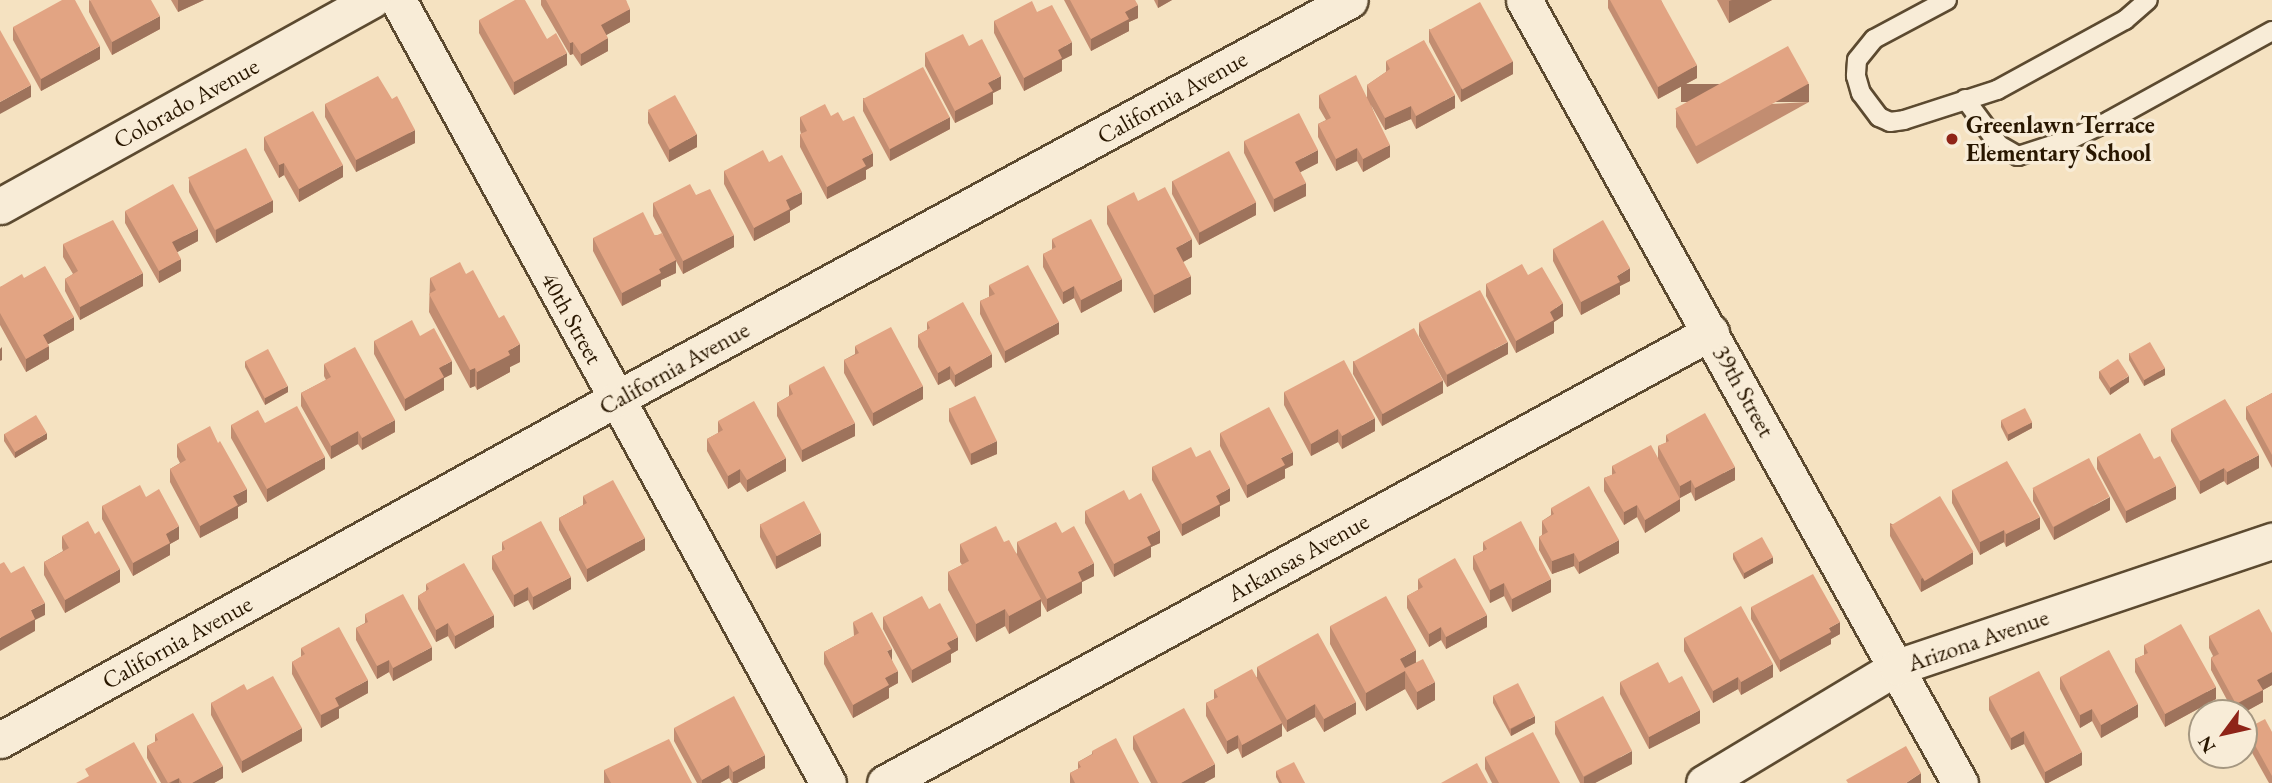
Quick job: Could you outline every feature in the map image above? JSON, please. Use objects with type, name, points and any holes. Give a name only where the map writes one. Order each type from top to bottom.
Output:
[{"type":"street","name":"Colorado Avenue","points":[[0,206],[372,0]]},
{"type":"street","name":"40th Street","points":[[398,0],[828,783]]},
{"type":"street","name":"California Avenue","points":[[0,740],[616,399],[1350,0]]},
{"type":"street","name":"39th Street","points":[[1524,0],[1960,783]]},
{"type":"street","name":"Arkansas Avenue","points":[[885,783],[1711,332]]},
{"type":"street","name":"Arizona Avenue","points":[[1704,783],[1897,667],[2272,541]]},
{"type":"lane","points":[[1947,0],[1874,38],[1857,60],[1856,76],[1870,108],[1890,122],[1997,90],[2124,20],[2148,0]]},
{"type":"lane","points":[[1965,99],[1999,145],[2018,156],[2071,139],[2109,121],[2272,31]]},
{"type":"building","points":[[62,0],[75,0],[100,46],[41,79],[13,27]]},
{"type":"building","points":[[90,0],[151,0],[160,16],[112,42]]},
{"type":"building","points":[[515,0],[525,0],[547,39],[556,33],[567,53],[514,82],[479,20]]},
{"type":"building","points":[[546,0],[626,0],[630,9],[601,25],[608,38],[581,54],[573,42],[570,43]]},
{"type":"building","points":[[1070,0],[1135,0],[1138,5],[1125,12],[1129,19],[1091,39]]},
{"type":"building","points":[[1610,0],[1661,0],[1697,65],[1658,87]]},
{"type":"building","points":[[1032,1],[1037,12],[1052,5],[1072,42],[1058,50],[1062,58],[1024,78],[994,21]]},
{"type":"building","points":[[1480,2],[1513,61],[1462,90],[1429,30]]},
{"type":"building","points":[[0,30],[31,85],[0,102]]},
{"type":"building","points":[[963,34],[969,46],[982,39],[1001,76],[988,83],[993,91],[955,111],[925,53]]},
{"type":"building","points":[[1424,40],[1455,95],[1416,116],[1411,106],[1385,118],[1367,85],[1390,69],[1386,61]]},
{"type":"building","points":[[1788,46],[1809,84],[1696,146],[1675,109]]},
{"type":"building","points":[[923,67],[950,117],[890,149],[863,99]]},
{"type":"building","points":[[1356,75],[1390,145],[1363,159],[1357,148],[1336,159],[1318,124],[1331,118],[1319,95]]},
{"type":"building","points":[[378,76],[392,99],[397,96],[415,130],[356,160],[325,104]]},
{"type":"building","points":[[675,95],[697,134],[670,149],[648,110]]},
{"type":"building","points":[[825,104],[831,116],[838,112],[843,121],[854,116],[873,153],[862,159],[866,166],[827,187],[800,134],[807,131],[800,117]]},
{"type":"building","points":[[313,111],[343,165],[299,189],[284,163],[279,165],[264,137]]},
{"type":"building","points":[[1299,113],[1318,150],[1295,162],[1306,183],[1274,199],[1244,141]]},
{"type":"building","points":[[246,148],[273,201],[215,230],[188,178]]},
{"type":"building","points":[[763,150],[769,162],[782,155],[802,192],[786,200],[790,209],[754,228],[724,171]]},
{"type":"building","points":[[1229,151],[1256,202],[1200,232],[1172,181]]},
{"type":"building","points":[[173,184],[198,229],[172,242],[181,259],[159,271],[125,211]]},
{"type":"building","points":[[690,184],[696,195],[710,189],[734,235],[683,261],[653,203]]},
{"type":"building","points":[[1165,187],[1192,239],[1176,248],[1191,276],[1154,295],[1107,206],[1134,192],[1138,201]]},
{"type":"building","points":[[643,212],[655,236],[662,233],[676,260],[659,269],[661,273],[622,293],[593,238]]},
{"type":"building","points":[[1091,219],[1122,279],[1081,300],[1074,286],[1063,292],[1043,254],[1056,247],[1052,239]]},
{"type":"building","points":[[113,220],[143,273],[80,307],[65,279],[78,271],[63,244]]},
{"type":"building","points":[[1603,220],[1630,268],[1617,276],[1620,282],[1581,302],[1553,249]]},
{"type":"building","points":[[460,262],[466,274],[473,270],[499,318],[504,315],[520,344],[508,351],[510,355],[477,372],[475,368],[470,370],[429,294],[436,290],[430,278]]},
{"type":"building","points":[[1522,264],[1528,275],[1542,267],[1563,303],[1550,312],[1554,320],[1516,341],[1486,284]]},
{"type":"building","points":[[1028,265],[1059,322],[1005,351],[980,301],[995,294],[989,285]]},
{"type":"building","points":[[45,266],[74,317],[43,335],[49,346],[26,359],[0,313],[0,287],[22,274],[24,278]]},
{"type":"building","points":[[1480,290],[1508,342],[1447,374],[1419,322]]},
{"type":"building","points":[[963,302],[992,354],[955,375],[950,366],[938,373],[918,335],[930,328],[927,322]]},
{"type":"building","points":[[412,320],[420,336],[434,328],[452,361],[439,368],[444,377],[405,399],[374,341]]},
{"type":"building","points":[[891,327],[923,386],[873,413],[844,360],[859,353],[855,346]]},
{"type":"building","points":[[1414,328],[1443,380],[1383,414],[1354,361]]},
{"type":"building","points":[[2150,342],[2165,368],[2144,380],[2129,354]]},
{"type":"building","points":[[355,347],[395,420],[362,438],[358,431],[331,446],[301,393],[331,377],[324,364]]},
{"type":"building","points":[[268,349],[288,386],[265,398],[245,361]]},
{"type":"building","points":[[2118,359],[2129,376],[2110,388],[2100,371]]},
{"type":"building","points":[[1344,360],[1375,418],[1342,436],[1338,429],[1311,444],[1284,392]]},
{"type":"building","points":[[824,366],[855,423],[802,450],[777,403],[793,394],[789,385]]},
{"type":"building","points":[[2272,393],[2272,455],[2246,407]]},
{"type":"building","points":[[975,396],[997,441],[971,454],[949,409]]},
{"type":"building","points":[[2225,399],[2259,455],[2227,472],[2224,468],[2200,481],[2171,429]]},
{"type":"building","points":[[754,401],[786,458],[747,480],[740,469],[728,476],[707,439],[723,430],[718,421]]},
{"type":"building","points":[[297,406],[325,457],[267,489],[231,425],[258,410],[265,423]]},
{"type":"building","points":[[1269,407],[1293,452],[1281,458],[1285,465],[1247,485],[1220,433]]},
{"type":"building","points":[[2025,408],[2032,422],[2008,435],[2001,420]]},
{"type":"building","points":[[1705,413],[1735,467],[1695,488],[1691,480],[1680,486],[1658,446],[1669,441],[1666,435]]},
{"type":"building","points":[[36,415],[47,433],[15,452],[4,434]]},
{"type":"building","points":[[210,426],[247,489],[233,496],[238,505],[200,526],[170,469],[186,460],[177,444]]},
{"type":"building","points":[[2140,433],[2154,459],[2160,456],[2176,486],[2126,511],[2097,457]]},
{"type":"building","points":[[1651,445],[1680,499],[1645,520],[1637,505],[1624,512],[1604,478],[1616,473],[1612,466]]},
{"type":"building","points":[[1191,447],[1196,457],[1210,450],[1230,488],[1216,496],[1220,504],[1182,524],[1152,467]]},
{"type":"building","points":[[2089,458],[2110,497],[2053,527],[2032,488]]},
{"type":"building","points":[[2007,461],[2040,517],[2006,534],[2004,530],[1980,542],[1952,490]]},
{"type":"building","points":[[613,480],[645,538],[587,569],[559,518],[587,503],[583,496]]},
{"type":"building","points":[[140,485],[146,497],[159,489],[179,526],[166,534],[170,543],[133,563],[102,506]]},
{"type":"building","points":[[1589,486],[1619,540],[1579,562],[1574,553],[1552,561],[1539,537],[1548,532],[1542,521],[1554,514],[1551,508]]},
{"type":"building","points":[[1124,490],[1129,500],[1141,493],[1160,530],[1147,537],[1151,545],[1114,564],[1085,511]]},
{"type":"building","points":[[1940,496],[1973,552],[1925,581],[1891,525]]},
{"type":"building","points":[[804,501],[821,533],[777,556],[760,524]]},
{"type":"building","points":[[88,521],[95,534],[99,531],[120,569],[65,600],[44,562],[69,548],[62,536]]},
{"type":"building","points":[[541,521],[571,577],[533,597],[528,587],[514,595],[492,556],[505,549],[502,542]]},
{"type":"building","points":[[1521,521],[1551,579],[1512,599],[1504,583],[1490,590],[1473,556],[1487,549],[1483,542]]},
{"type":"building","points":[[1056,522],[1062,533],[1074,526],[1094,563],[1078,572],[1082,581],[1047,599],[1017,542]]},
{"type":"building","points":[[996,526],[1004,542],[1009,540],[1041,599],[1009,616],[1005,609],[976,624],[948,572],[969,561],[960,544]]},
{"type":"building","points":[[1762,537],[1773,557],[1744,573],[1733,553]]},
{"type":"building","points":[[1455,558],[1487,615],[1446,637],[1441,627],[1429,634],[1407,596],[1423,587],[1418,579]]},
{"type":"building","points":[[4,562],[11,573],[24,566],[45,603],[31,610],[35,619],[0,638],[0,564]]},
{"type":"building","points":[[464,563],[494,615],[455,636],[448,623],[436,630],[418,596],[429,589],[426,584]]},
{"type":"building","points":[[1813,574],[1840,622],[1829,628],[1831,632],[1780,660],[1751,607]]},
{"type":"building","points":[[403,594],[432,647],[393,668],[389,660],[377,666],[356,628],[368,622],[365,614]]},
{"type":"building","points":[[922,596],[929,609],[940,603],[958,637],[947,643],[951,649],[912,670],[883,617]]},
{"type":"building","points":[[1386,596],[1416,650],[1400,659],[1405,668],[1423,659],[1435,682],[1417,692],[1405,671],[1366,693],[1330,626]]},
{"type":"building","points":[[1741,606],[1773,664],[1741,682],[1738,677],[1713,691],[1684,638]]},
{"type":"building","points":[[2259,609],[2272,633],[2272,672],[2257,680],[2263,690],[2246,699],[2233,699],[2211,658],[2219,654],[2209,636]]},
{"type":"building","points":[[872,612],[892,649],[887,651],[898,671],[885,678],[889,685],[853,705],[824,652],[859,633],[853,622]]},
{"type":"building","points":[[2181,624],[2216,687],[2193,699],[2188,699],[2188,702],[2165,714],[2135,659],[2148,653],[2144,645]]},
{"type":"building","points":[[339,627],[368,680],[335,698],[339,706],[321,715],[292,662],[305,654],[301,648]]},
{"type":"building","points":[[1318,633],[1356,702],[1324,719],[1315,704],[1287,720],[1257,667]]},
{"type":"building","points":[[2109,650],[2138,704],[2101,725],[2092,709],[2080,715],[2060,677]]},
{"type":"building","points":[[1658,662],[1669,683],[1682,676],[1700,710],[1649,737],[1620,682]]},
{"type":"building","points":[[1252,669],[1282,723],[1242,745],[1238,735],[1227,741],[1206,703],[1218,697],[1214,690]]},
{"type":"building","points":[[2039,671],[2082,752],[2045,772],[2024,731],[2011,738],[1989,697]]},
{"type":"building","points":[[273,676],[302,728],[242,761],[211,703],[244,684],[247,690]]},
{"type":"building","points":[[1518,683],[1535,716],[1510,729],[1493,696]]},
{"type":"building","points":[[734,696],[765,755],[733,772],[729,765],[702,780],[674,728]]},
{"type":"building","points":[[1603,696],[1632,751],[1584,777],[1554,722]]},
{"type":"building","points":[[1184,708],[1215,764],[1181,783],[1158,783],[1133,736]]},
{"type":"building","points":[[193,713],[223,766],[192,783],[182,783],[179,778],[168,783],[147,746],[158,740],[155,734]]},
{"type":"building","points":[[2265,719],[2272,732],[2272,776],[2258,751],[2258,723]]},
{"type":"building","points":[[1533,732],[1560,783],[1499,783],[1485,757]]},
{"type":"building","points":[[1116,738],[1139,783],[1075,783],[1070,773],[1081,767],[1078,762]]},
{"type":"building","points":[[669,739],[692,783],[611,783],[604,770]]},
{"type":"building","points":[[134,742],[157,783],[76,783],[89,776],[85,769]]},
{"type":"building","points":[[1906,746],[1921,773],[1906,783],[1848,783],[1846,780]]},
{"type":"building","points":[[1294,762],[1305,783],[1282,783],[1276,771]]},
{"type":"building","points":[[1477,763],[1488,783],[1441,783]]},
{"type":"place","name":"Greenlawn Terrace Elementary School","points":[[1952,139]]}]
